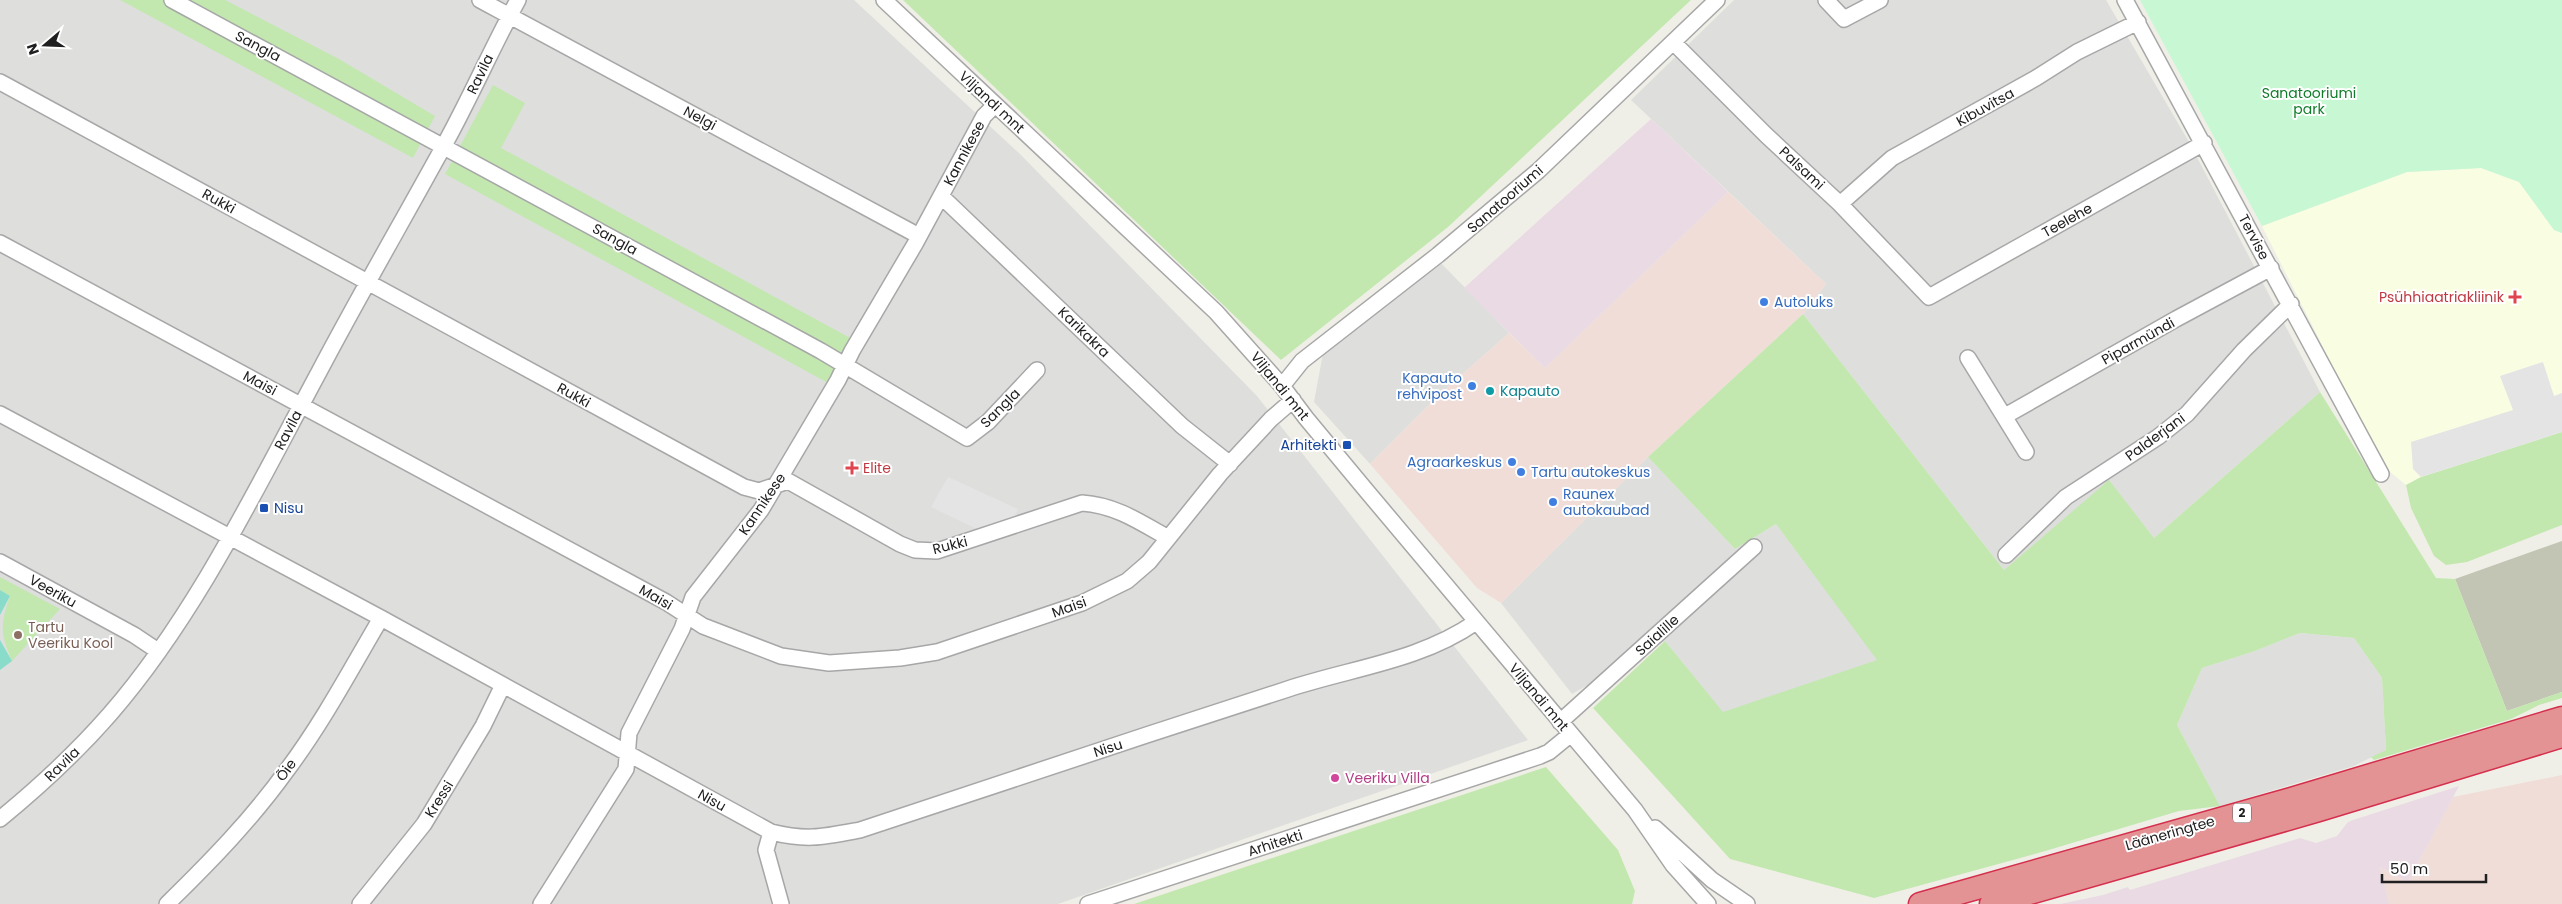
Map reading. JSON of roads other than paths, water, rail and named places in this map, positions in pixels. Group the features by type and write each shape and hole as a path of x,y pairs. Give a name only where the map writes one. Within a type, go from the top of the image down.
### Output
{"highway":[{"name":"Lääneringtee","path":"1920,904 2291,799 2562,718"},
{"name":"Lääneringtee","path":"1991,904 2319,810 2562,736"}],"street":[{"name":"Sangla","path":"172,0 444,146 845,366 967,438 988,422 1037,370"},
{"name":"Nelgi","path":"480,0 919,236"},
{"name":"Ravila","path":"0,819 66,761 111,713 169,636 229,538 367,282 444,146 518,0"},
{"name":"Viljandi mnt","path":"884,0 1216,312 1282,386 1476,622 1635,810 1673,865 1708,904"},
{"name":"Sanatooriumi","path":"1282,386 1302,361 1438,255 1538,171 1717,0"},
{"path":"1826,0 1844,19 1880,0"},
{"name":"Tervise","path":"2125,0 2291,304 2381,474"},
{"name":"Kibuvitsa","path":"1840,204 1892,158 2036,78 2077,52 2138,22"},
{"name":"Palsami","path":"1673,42 1766,135 1840,204 1929,297"},
{"name":"Rukki","path":"0,82 744,487 759,491 788,481 900,544 915,550 937,551 1082,503 1102,504 1130,516 1168,538"},
{"name":"Kannikese","path":"541,904 626,769 629,733 682,629 693,597 761,510 919,236 984,116 995,105"},
{"name":"Teelehe","path":"1929,297 2204,144"},
{"name":"Karikakra","path":"941,196 1182,426 1230,464"},
{"name":"Maisi","path":"0,243 666,602 703,626 782,656 830,663 900,658 937,652 1082,603 1108,592 1127,581 1149,562 1230,464 1271,419 1293,400"},
{"name":"Piparmündi","path":"2005,416 2167,324 2271,268"},
{"name":"Palderjani","path":"2006,556 2066,498 2158,437 2187,414 2244,350 2291,304"},
{"path":"1968,358 2026,452"},
{"name":"Nisu","path":"0,414 381,618 771,832 797,838 822,837 860,830 1291,688 1418,652 1462,632 1476,622"},
{"name":"Saialille","path":"1560,722 1754,547"},
{"name":"Veeriku","path":"0,562 134,635 158,651"},
{"name":"Õie","path":"167,904 247,821 288,770 336,696 381,618"},
{"name":"Kressi","path":"360,904 424,824 483,726 504,685"},
{"name":"Arhitekti","path":"1088,904 1540,756 1549,752 1571,734"},
{"name":"Viljandi mnt","path":"1635,810 1712,880 1747,904"},
{"path":"771,832 766,850 781,904"}],"place":[{"name":"Psühhiaatriakliinik","path":"2515,297"},
{"name":"Autoluks","path":"1764,302"},
{"name":"Kapauto rehvipost","path":"1472,386"},
{"name":"Kapauto","path":"1490,391"},
{"name":"Arhitekti","path":"1347,445"},
{"name":"Agraarkeskus","path":"1512,462"},
{"name":"Elite","path":"852,468"},
{"name":"Tartu autokeskus","path":"1521,472"},
{"name":"Raunex autokaubad","path":"1553,502"},
{"name":"Nisu","path":"264,508"},
{"name":"Tartu Veeriku Kool","path":"18,635"},
{"name":"Veeriku Villa","path":"1335,778"}],"park label":[{"name":"Sanatooriumi park","path":"2309,102"}]}
